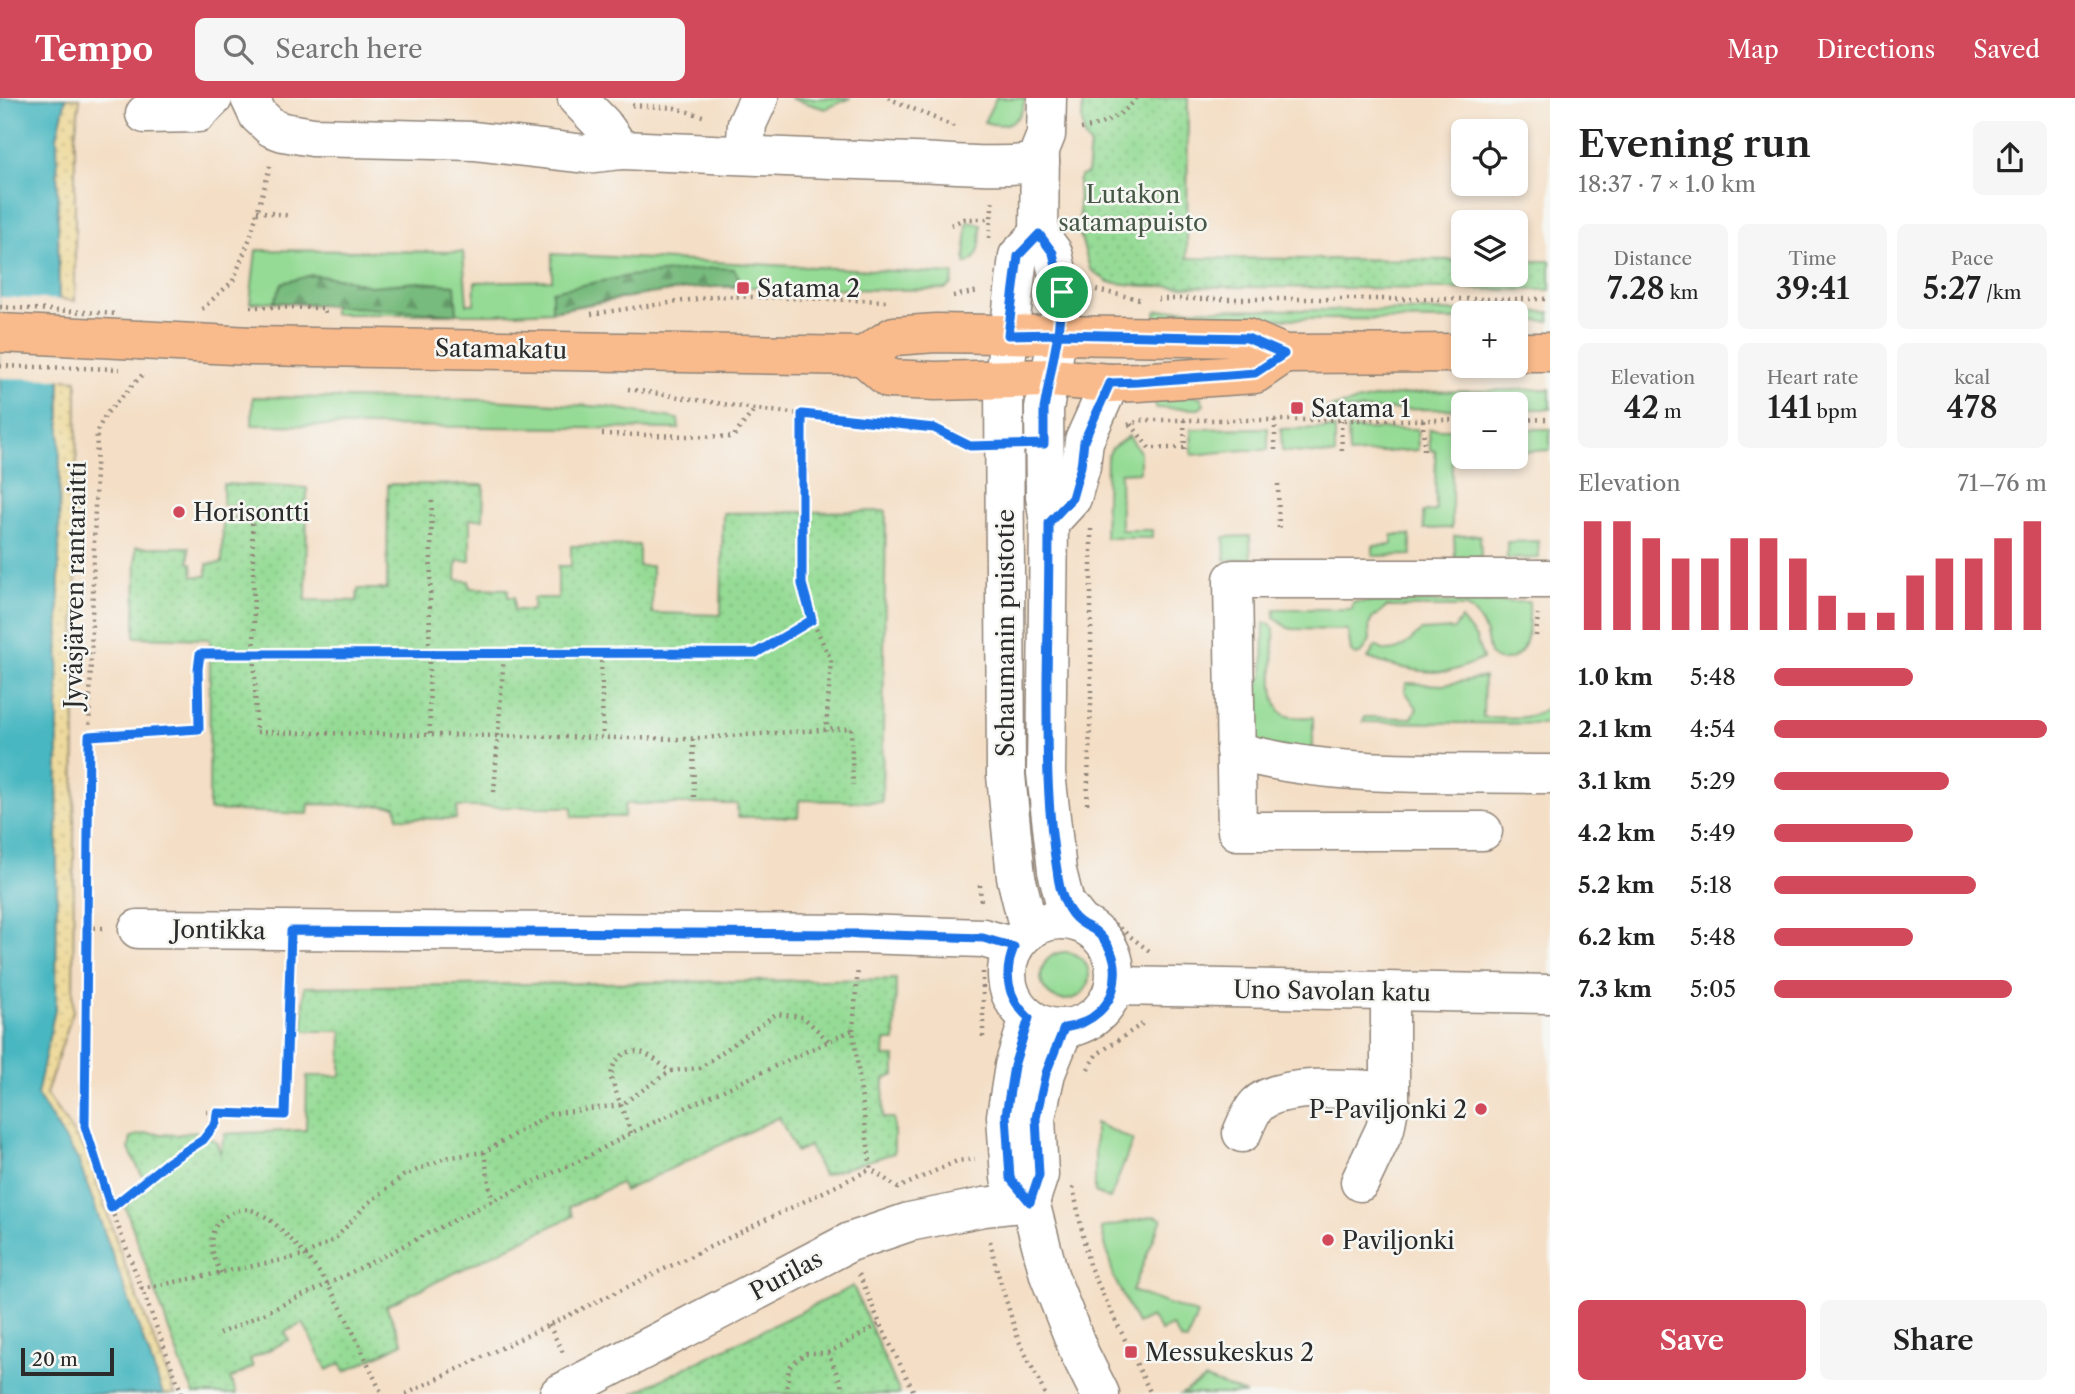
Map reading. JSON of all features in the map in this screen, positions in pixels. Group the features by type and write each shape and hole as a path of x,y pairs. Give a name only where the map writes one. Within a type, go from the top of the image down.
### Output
{"main road":[{"name":"Satamakatu","path":"0,333 251,346 863,356"},
{"path":"1284,354 1255,373 1110,383 1051,378 935,381 889,379 863,356 894,336 936,333 1247,338 1284,354 1451,353"},
{"path":"1528,352 1550,352"}],"street":[{"path":"145,114 198,113 213,98"},
{"path":"250,98 258,115 272,128 313,137 474,141 586,154 621,150 999,166 1040,162"},
{"path":"577,98 603,125 621,150"},
{"path":"745,155 747,124 759,98"},
{"path":"1039,234 1040,150 1046,135 1047,98"},
{"name":"Schaumanin puistotie","path":"1021,938 1006,775 1004,380 1008,335 997,285 1018,256 1039,234 1053,253 1062,292 1058,334 1044,409 1045,496 1049,523 1046,773 1057,871 1065,903 1096,923"},
{"name":"Schaumanin puistotie","path":"1049,523 1072,498 1081,466 1084,441 1110,383"},
{"path":"1483,831 1237,831 1233,579 1545,591"},
{"path":"1235,751 1286,763 1351,770 1550,774"},
{"path":"1055,920 1096,923 1096,932 1110,949 1116,973 1114,986 1105,1006 1093,1018 1083,1024 1047,1023 1013,1000 1007,973 1009,960 1021,938 1041,923 1055,920"},
{"name":"Jontikka","path":"138,929 860,934 1021,938"},
{"name":"Uno Savolan katu","path":"1114,986 1550,994"},
{"path":"1360,1182 1385,1129 1390,1103 1390,992"},
{"path":"1047,1023 1014,1066 1006,1115 1010,1178 1030,1202 1049,1275 1080,1354 1100,1394"},
{"path":"1242,1133 1258,1104 1275,1093 1296,1089 1390,1091"},
{"name":"Purilas","path":"559,1394 849,1242 909,1222 984,1207 1030,1202"}],"path":[{"path":"888,98 953,126"},
{"path":"1070,131 1100,125 1119,115 1137,98"},
{"path":"989,243 999,166"},
{"path":"257,211 291,216"},
{"path":"951,225 964,219 990,219"},
{"path":"950,297 997,285"},
{"path":"975,291 997,285"},
{"path":"1062,292 1093,289 1137,299 1550,299"},
{"path":"585,315 718,296 892,300"},
{"path":"250,307 324,308 326,318"},
{"path":"619,388 755,409 934,428 970,446 1004,446"},
{"path":"602,434 733,437 755,409"},
{"path":"802,414 802,584 812,620 831,660 826,730"},
{"path":"1528,420 1550,419"},
{"path":"1143,420 1451,420"},
{"path":"1184,420 1185,456"},
{"path":"1275,420 1275,450"},
{"path":"1342,420 1342,455"},
{"path":"1423,420 1424,450"},
{"path":"1132,424 1149,448 1185,448"},
{"name":"Jyväsjärven rantaraitti","path":"97,431 89,736 85,1126 111,1208 182,1394"},
{"path":"1278,484 1279,530"},
{"path":"430,734 432,496"},
{"path":"252,509 256,732 693,739 851,728 852,785"},
{"path":"1086,815 1091,703 1091,528"},
{"path":"1536,636 1545,591"},
{"path":"89,736 199,729 200,654 756,653 812,620"},
{"path":"494,792 504,654"},
{"path":"601,654 603,738"},
{"path":"693,739 694,798"},
{"path":"1083,1077 1096,1055 1152,1017 1158,988 1160,959 1096,923"},
{"path":"206,1112 285,1115 291,931"},
{"path":"860,934 853,1030 871,1169 898,1188 957,1161 979,1159"},
{"path":"141,1289 306,1255 335,1238 366,1205 403,1176 446,1158 484,1152 550,1114 621,1105 670,1071 700,1068 776,1014 803,1017 829,1041"},
{"path":"219,1335 583,1159 631,1133 853,1030"},
{"path":"631,1133 611,1079 611,1069 618,1057 628,1052 642,1052 670,1071"},
{"path":"111,1208 168,1162 203,1140 216,1123 217,1113"},
{"path":"484,1152 492,1201"},
{"path":"406,1394 871,1169"},
{"path":"1071,1175 1089,1265 1151,1394"},
{"path":"221,1273 212,1255 212,1233 219,1221 232,1212 249,1209 265,1216 306,1255 328,1284 382,1394"},
{"path":"857,1269 880,1324 915,1394"},
{"path":"786,1394 789,1367 806,1353 828,1353 880,1324"},
{"path":"828,1353 841,1383 842,1394"}],"green space":[{"path":"790,98 851,98 825,109"},
{"path":"996,98 1025,98 1017,118 999,125 984,122"},
{"name":"Lutakon satamapuisto","path":"1083,98 1188,98 1187,258 1451,260 1451,287 1528,287 1528,261 1550,261 1550,290 1143,286 1108,282 1090,269 1080,234 1078,181 1081,176 1087,174 1090,144 1085,139"},
{"path":"967,222 981,224 981,236 978,253 965,264"},
{"path":"256,250 463,252 467,304 474,304 475,282 552,280 552,254 953,274 952,284 945,289 702,287 552,311 495,314 333,314 333,297 250,303"},
{"path":"716,268 734,269 739,277 735,286 620,298 552,311 552,291 628,276"},
{"path":"312,275 345,279 370,286 419,282 455,285 457,314 274,302 282,283"},
{"path":"1156,311 1451,311 1451,320 1155,318"},
{"path":"1528,312 1550,312 1550,321 1528,321"},
{"path":"1550,389 1550,409 1528,409 1528,392 1451,392 1451,409 1320,410 1374,398 1426,392"},
{"path":"253,397 491,400 608,407 678,419 679,429 252,425"},
{"path":"1155,397 1201,397 1204,405 1199,409 1155,408"},
{"path":"1268,428 1268,450 1192,455 1191,429"},
{"path":"1335,428 1335,455 1282,451 1281,429"},
{"path":"1348,429 1417,429 1418,450 1349,454"},
{"path":"1429,429 1451,429 1452,528 1424,529 1423,512 1436,511 1435,451 1430,450"},
{"path":"1528,429 1550,429 1550,450 1528,451"},
{"path":"1129,436 1140,452 1140,472 1120,473 1121,530 1152,530 1152,538 1105,538 1107,458 1112,448"},
{"path":"223,484 307,488 306,600 357,601 358,589 387,589 388,484 484,485 483,519 470,519 470,561 457,561 456,580 469,581 470,588 508,589 508,597 514,597 514,610 533,610 533,598 558,598 558,566 571,566 571,546 639,545 639,566 652,566 652,613 721,615 723,513 886,511 882,802 799,800 798,817 738,817 737,804 625,804 624,817 572,817 572,807 457,807 456,819 398,818 396,806 309,804 308,814 209,810 210,639 135,637 136,547 189,547 189,563 192,563 193,576 207,576 207,564 222,563 223,519 236,519 235,505 223,505"},
{"path":"1392,535 1410,535 1412,555 1373,556 1373,546 1392,545"},
{"path":"1480,535 1481,557 1455,558 1454,536"},
{"path":"1250,536 1251,559 1225,560 1224,537"},
{"path":"1538,541 1539,558 1507,559 1507,542"},
{"path":"1353,602 1529,602 1527,637 1521,652 1514,657 1500,660 1491,655 1482,625 1466,607 1387,607 1372,619 1369,625 1370,640 1362,653 1356,655 1351,652 1348,630 1293,629 1274,617 1275,609 1352,609"},
{"path":"1461,619 1476,638 1483,659 1451,671 1431,672 1368,658 1376,646 1383,650 1395,650 1421,631 1454,629"},
{"path":"1264,623 1270,624 1274,629 1275,700 1285,715 1313,717 1313,751 1254,744 1252,678 1263,678"},
{"path":"1484,677 1483,717 1528,716 1550,705 1550,724 1363,722 1364,717 1412,718 1417,708 1405,691 1406,683 1443,685"},
{"path":"1065,952 1082,959 1089,976 1082,993 1065,1000 1048,993 1041,976 1048,959"},
{"path":"896,979 895,1041 885,1041 884,1057 895,1057 895,1075 884,1079 883,1118 894,1118 894,1153 823,1175 809,1146 796,1152 779,1117 624,1191 620,1183 569,1207 573,1216 386,1306 403,1343 345,1372 341,1363 327,1370 303,1323 285,1332 289,1340 250,1359 253,1367 230,1379 237,1394 194,1394 125,1206 147,1186 129,1149 131,1137 146,1133 177,1135 195,1131 216,1141 220,1153 225,1134 306,1130 307,1076 341,1076 342,1031 304,1031 304,987"},
{"path":"1095,1123 1133,1140 1110,1199 1095,1192"},
{"path":"1154,1216 1162,1219 1132,1291 1197,1314 1187,1341 1181,1340 1172,1326 1161,1331 1151,1317 1137,1324 1114,1278 1101,1228"},
{"path":"853,1286 900,1394 632,1394"},
{"path":"1205,1379 1246,1394 1181,1394"}],"sand":[{"path":"66,98 80,98 75,137 75,301 59,299 57,137"},
{"path":"60,379 77,380 73,1011 46,1094 87,1153 124,1263 175,1394 163,1394 36,1095 56,1004"}],"water":[{"path":"0,98 66,98 57,137 60,420 56,1004 37,1095 78,1160 163,1394 0,1394"}],"pier":[{"path":"0,297 62,300 63,379 0,378"}],"place":[{"name":"Satama 2","path":"743,288"},
{"name":"Satama 1","path":"1297,408"},
{"name":"Horisontti","path":"179,512"},
{"name":"P-Paviljonki 2","path":"1481,1109"},
{"name":"Paviljonki","path":"1328,1240"},
{"name":"Messukeskus 2","path":"1131,1352"}],"route":[{"path":"1062,292 1053,253 1039,234 1018,256 1008,335 1058,334 1247,338 1284,354 1255,373 1110,383 1084,441 1081,466 1072,498 1049,523 1046,773 1057,871 1065,903 1080,922 1104,940 1114,960 1116,973 1111,996 1105,1006 1083,1024 1064,1028 1046,1073 1036,1118 1039,1175 1030,1202 1010,1178 1006,1115 1014,1066 1029,1018 1013,1000 1008,986 1009,960 1014,947 983,938 860,934 291,931 285,1115 217,1113 216,1123 203,1140 168,1162 111,1208 85,1126 89,736 199,729 200,654 756,653 812,620 802,584 802,414 934,428 970,446 1044,444 1044,409 1058,334 1062,292"}]}
